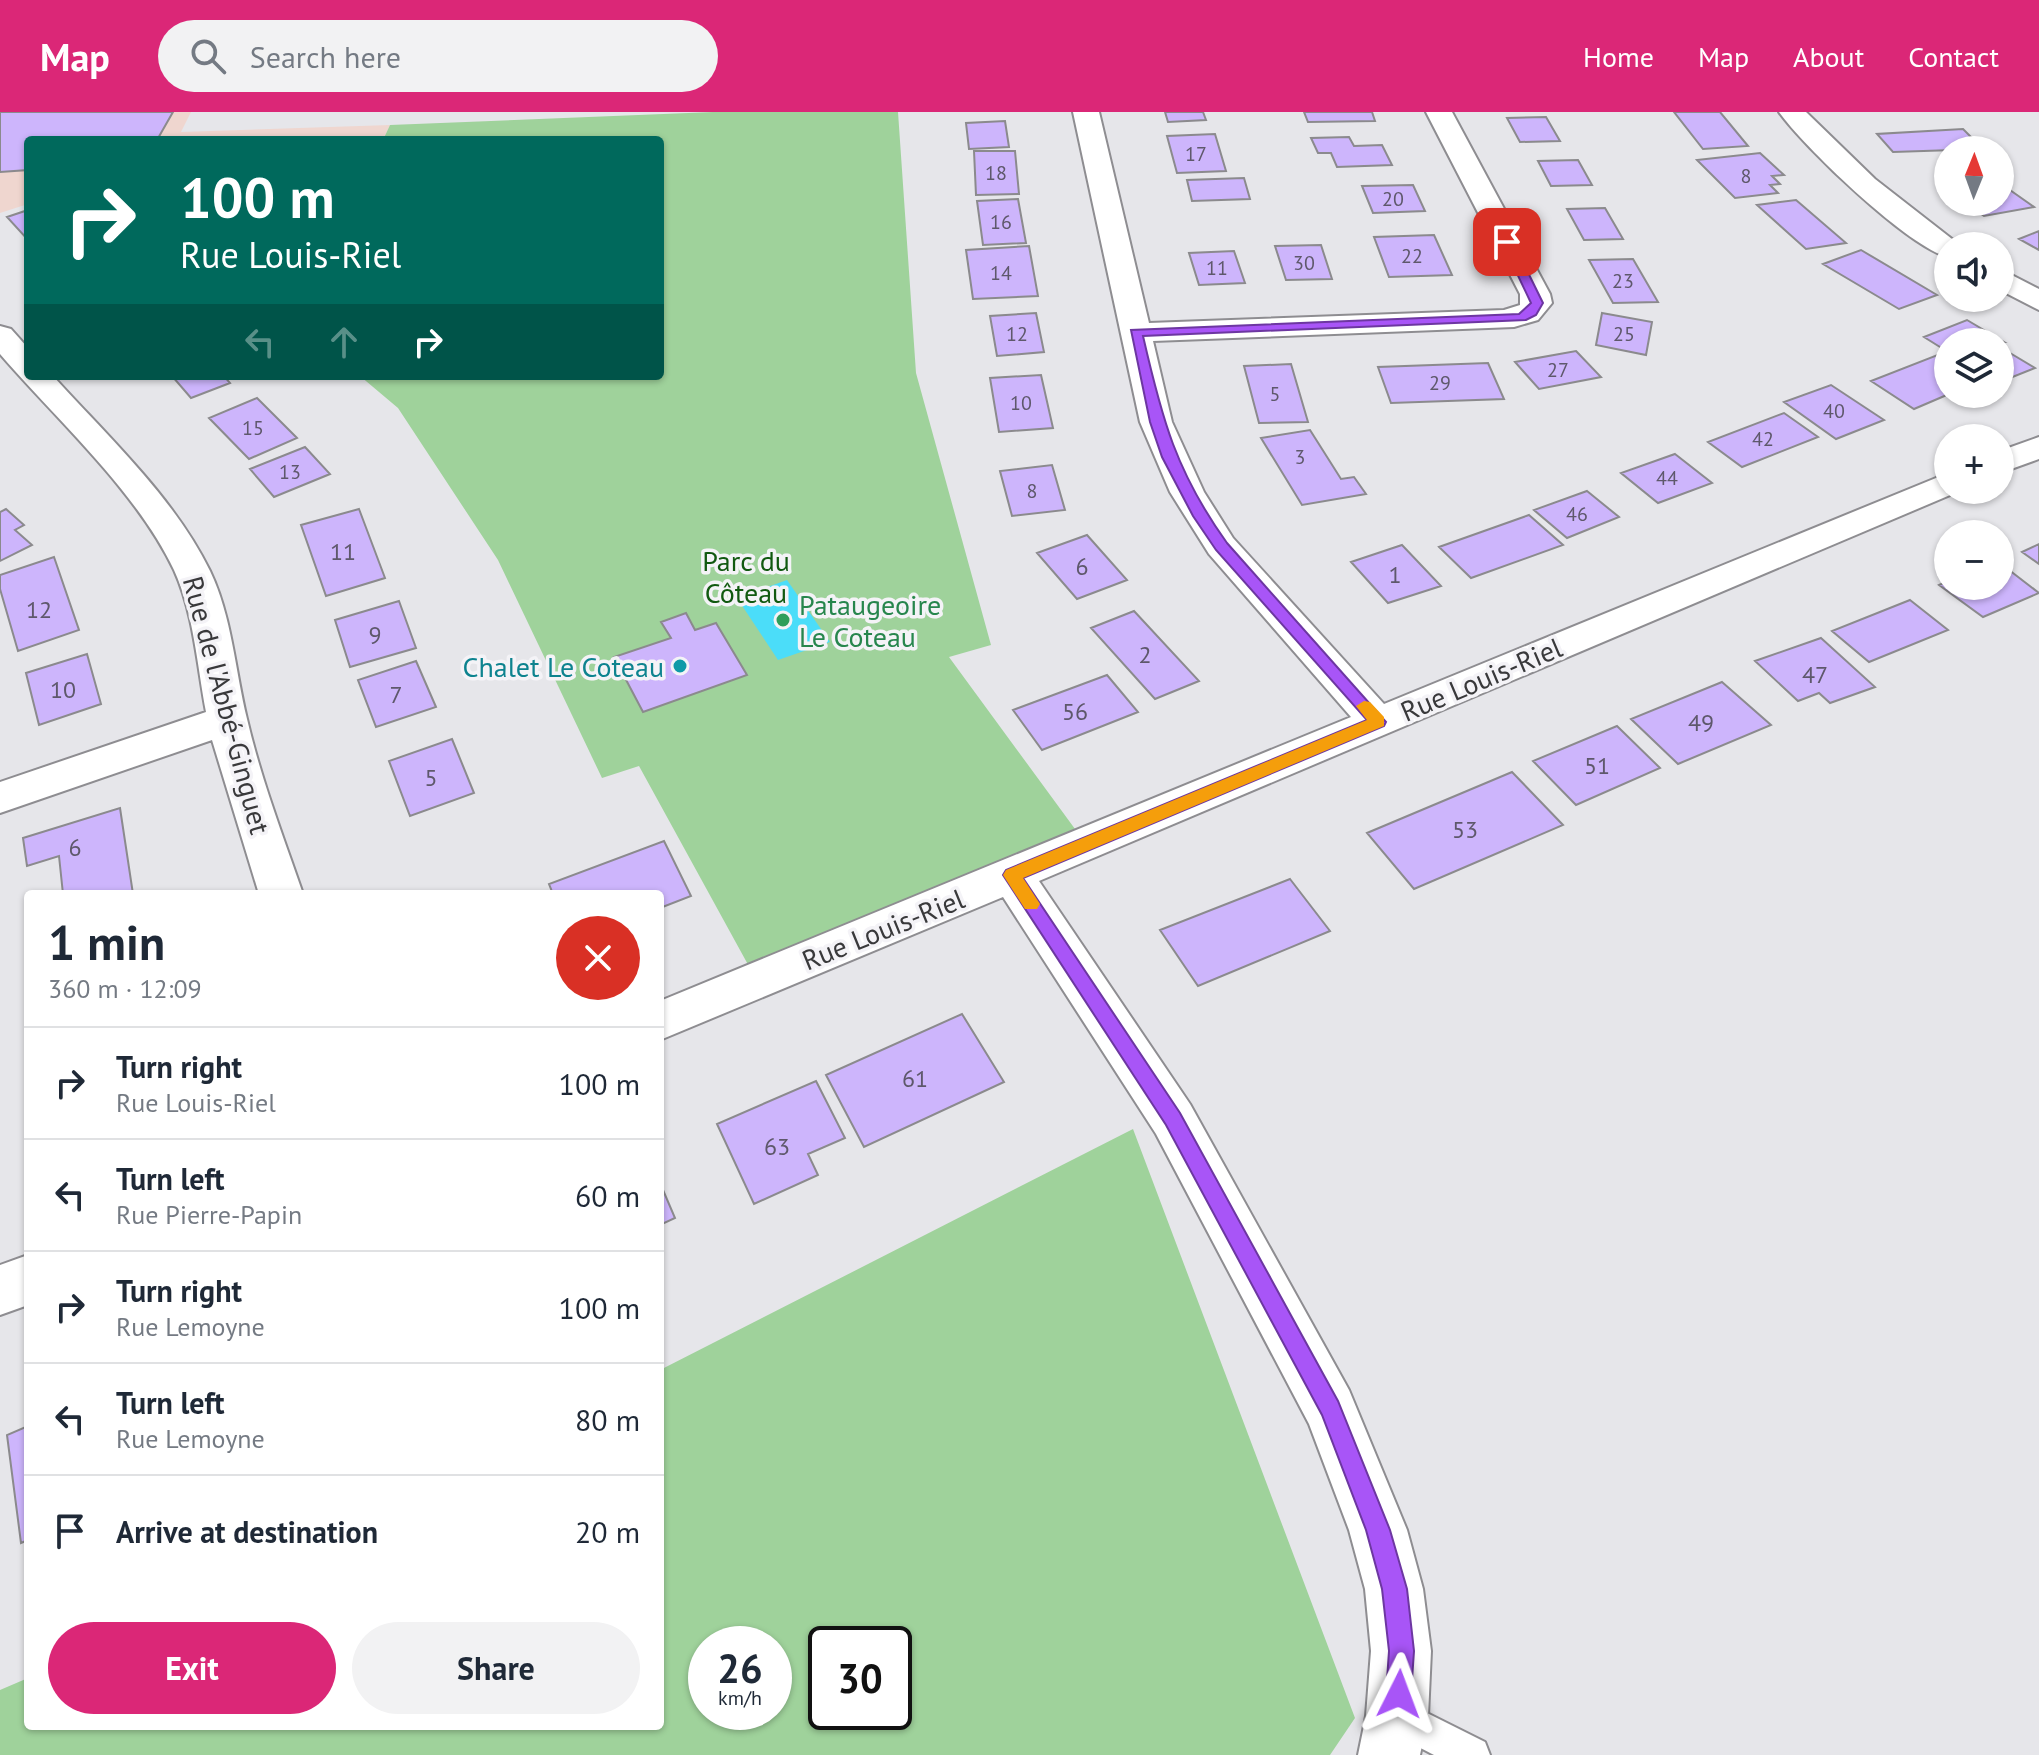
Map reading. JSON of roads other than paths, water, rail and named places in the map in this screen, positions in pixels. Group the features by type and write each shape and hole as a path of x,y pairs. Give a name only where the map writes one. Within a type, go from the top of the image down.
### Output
{"street":[{"path":"1086,112 1156,422 1169,457 1200,516 1221,546 1378,722"},
{"path":"1136,333 1504,319 1532,312 1537,303 1535,294 1439,112"},
{"path":"1792,112 1821,145 1878,199 1934,238"},
{"path":"2014,286 2039,301"},
{"path":"0,335 24,362"},
{"name":"Rue de l'Abbé-Ginguet","path":"39,380 149,506 175,541 192,572 207,614 227,720 280,890"},
{"path":"2014,457 2039,447"},
{"name":"Rue Louis-Riel","path":"664,1019 1934,491"},
{"path":"0,798 227,720"},
{"path":"1012,875 1173,1119 1330,1409 1378,1530 1394,1589 1401,1651 1393,1736"},
{"path":"0,1290 24,1281"}],"lane":[{"path":"1393,1736 1472,1755"}],"water":[{"name":"Pataugeoire Le Coteau","path":"787,580 830,642 778,660 737,598"}],"place":[{"name":"Pataugeoire Le Coteau","path":"783,620"},
{"name":"Chalet Le Coteau","path":"680,666"}],"park label":[{"name":"Parc du Côteau","path":"746,576"}]}
